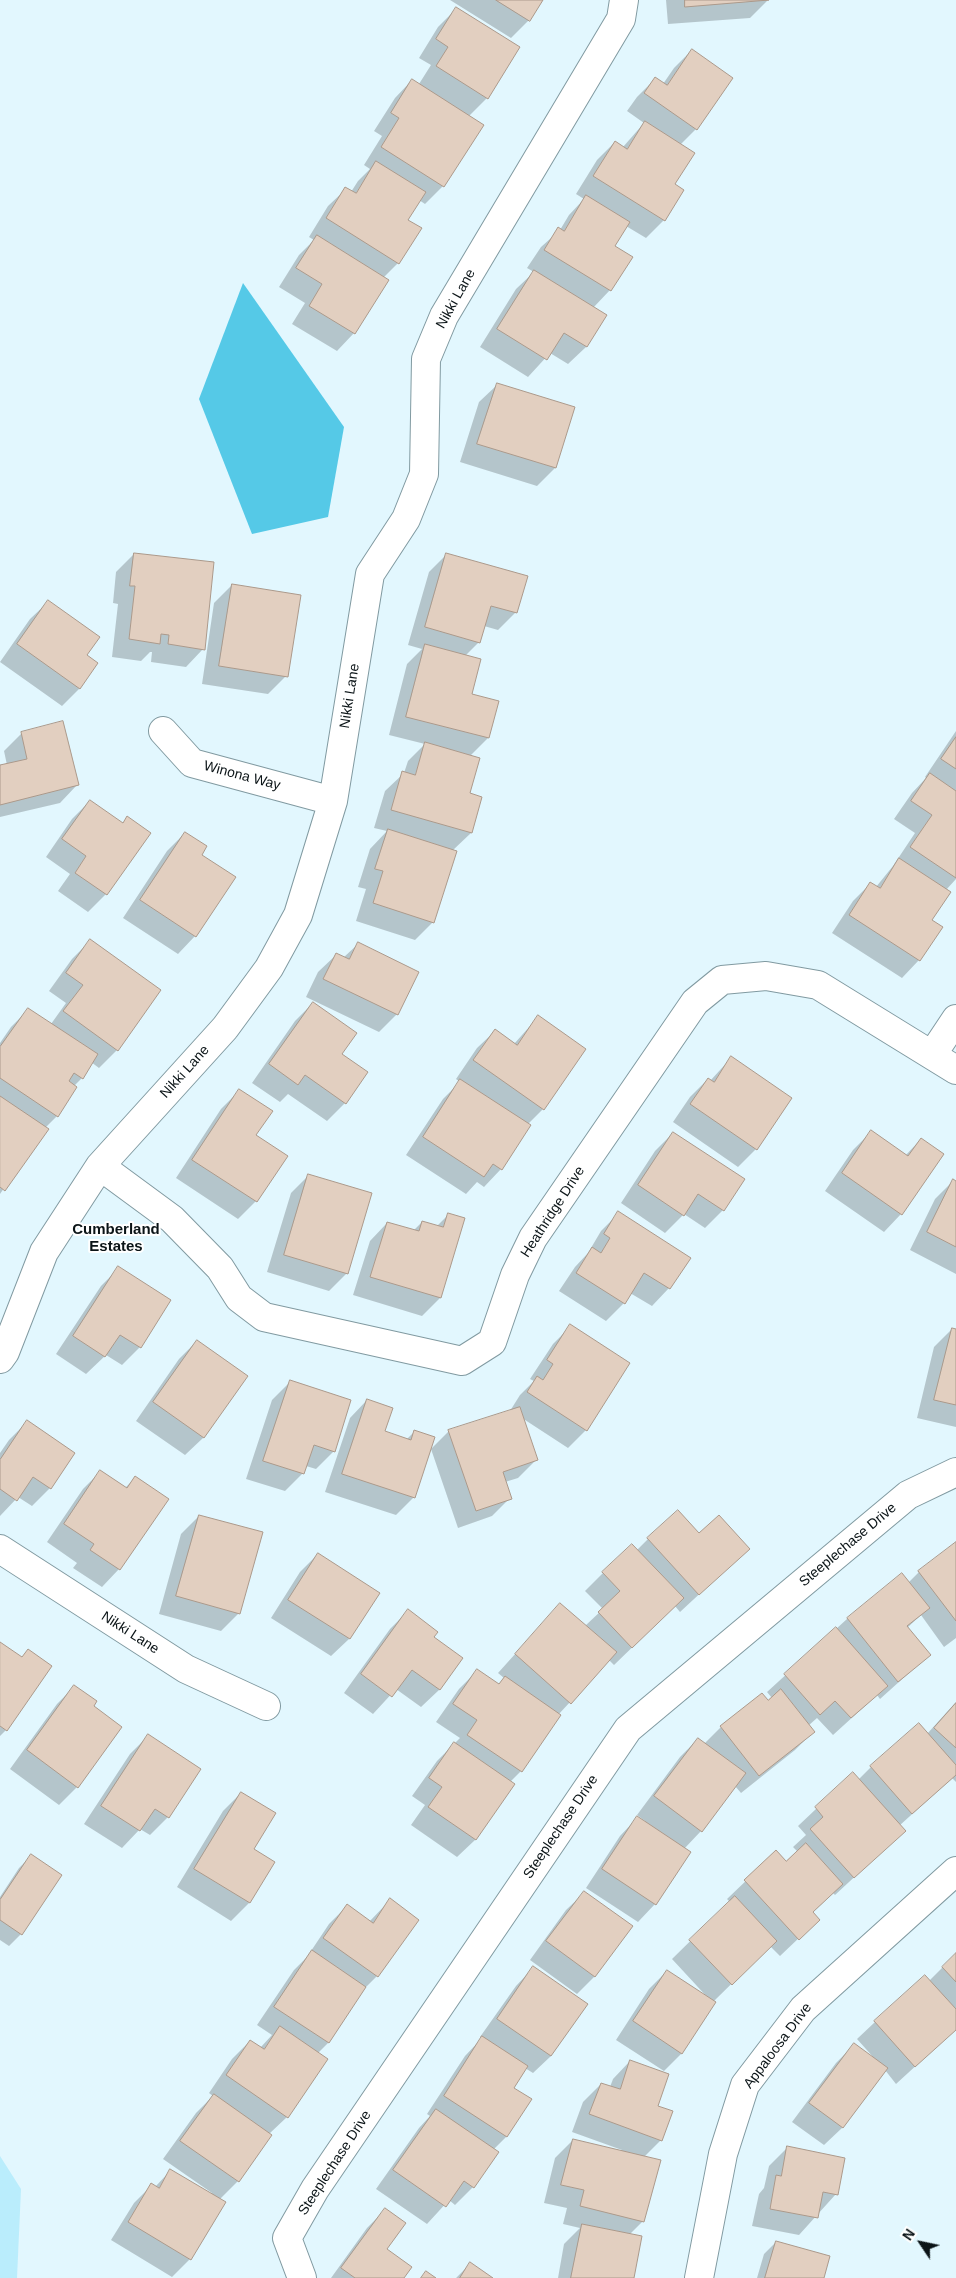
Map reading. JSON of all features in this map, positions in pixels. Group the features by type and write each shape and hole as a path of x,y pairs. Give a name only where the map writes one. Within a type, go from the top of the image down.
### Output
{"street":[{"name":"Nikki Lane","path":"0,1359 5,1352 44,1252 100,1166 225,1028 269,968 298,915 333,801 370,574 406,519 424,474 426,359 444,316 621,19 624,0"},
{"name":"Winona Way","path":"163,731 192,762 333,801"},
{"name":"Heathridge Drive","path":"100,1166 172,1219 220,1268 239,1298 264,1318 462,1361 492,1342 515,1275 533,1238 695,1002 722,980 766,976 818,986 956,1070"},
{"path":"932,1054 956,1019"},
{"name":"Steeplechase Drive","path":"302,2278 287,2238 316,2189 628,1729 908,1495 956,1472"},
{"name":"Nikki Lane","path":"0,1549 186,1669 266,1706"},
{"name":"Appaloosa Drive","path":"699,2278 722,2154 746,2085 803,2009 956,1871"}],"shaded area":[{"path":"0,2156 21,2189 17,2278 0,2278"}],"water":[{"path":"243,283 344,427 328,517 252,534 199,399"}],"building":[{"path":"496,0 543,0 530,21"},
{"path":"685,0 769,0 685,7"},
{"path":"456,7 520,47 488,99 436,66 448,47 436,39"},
{"path":"692,49 733,78 697,130 644,93 655,77 667,85"},
{"path":"412,79 484,125 444,187 381,147 399,118 391,113"},
{"path":"645,121 695,153 675,184 684,190 665,221 593,176 615,141 627,149"},
{"path":"376,161 426,192 408,220 422,228 399,264 326,218 345,187 356,193"},
{"path":"586,195 630,222 615,246 633,257 611,291 544,250 558,227 564,231"},
{"path":"317,235 389,280 355,334 309,306 322,284 296,268"},
{"path":"534,270 607,315 587,347 564,333 547,360 497,329"},
{"path":"497,383 575,407 556,468 477,444"},
{"path":"134,553 214,562 205,650 168,644 169,635 161,634 160,644 129,639 135,586 130,586"},
{"path":"446,553 528,576 517,613 491,606 480,643 425,627"},
{"path":"232,584 301,595 288,677 219,666"},
{"path":"48,600 100,637 87,655 98,663 80,689 17,644"},
{"path":"425,644 481,659 472,694 499,701 489,738 406,717"},
{"path":"63,721 79,785 0,805 0,765 27,759 21,732"},
{"path":"956,737 956,769 941,759"},
{"path":"425,742 480,758 470,793 482,797 472,833 391,810 402,771 415,775"},
{"path":"930,773 956,791 956,878 910,847 932,815 911,801"},
{"path":"90,800 123,823 127,816 151,833 107,895 75,873 86,856 62,839"},
{"path":"388,829 457,851 434,923 373,903 383,871 375,869"},
{"path":"185,832 207,846 202,855 236,877 196,937 140,900"},
{"path":"899,858 951,892 932,920 943,927 920,961 849,915 870,882 880,888"},
{"path":"90,939 161,990 118,1051 63,1011 83,985 66,973"},
{"path":"358,942 419,972 398,1015 323,979 336,953 349,959"},
{"path":"313,1002 357,1033 342,1054 368,1072 346,1104 305,1075 298,1085 269,1064"},
{"path":"28,1008 98,1054 83,1079 74,1073 69,1081 77,1087 58,1117 0,1078 0,1047"},
{"path":"538,1015 586,1049 544,1110 473,1060 495,1029 517,1045"},
{"path":"731,1056 792,1098 757,1150 690,1104 708,1078 714,1082"},
{"path":"460,1079 531,1125 502,1170 493,1164 484,1177 423,1137"},
{"path":"239,1089 273,1111 256,1135 288,1156 257,1202 192,1160"},
{"path":"0,1096 49,1129 5,1191 0,1187"},
{"path":"871,1130 908,1156 921,1138 944,1154 902,1215 842,1173"},
{"path":"673,1132 745,1179 724,1211 698,1194 684,1216 638,1185"},
{"path":"308,1174 372,1193 348,1274 284,1255"},
{"path":"953,1179 956,1181 956,1247 927,1232"},
{"path":"618,1211 691,1258 670,1289 644,1273 625,1304 576,1273 592,1247 601,1253 610,1238 604,1234"},
{"path":"448,1213 465,1218 441,1298 370,1277 387,1222 419,1231 422,1221 443,1227"},
{"path":"118,1266 171,1300 141,1348 120,1335 105,1357 73,1336"},
{"path":"570,1324 630,1363 587,1431 527,1392 537,1376 543,1380 553,1364 547,1360"},
{"path":"952,1328 956,1329 956,1405 934,1400"},
{"path":"197,1340 248,1376 204,1438 153,1402"},
{"path":"290,1380 351,1400 335,1452 314,1445 304,1474 263,1461"},
{"path":"367,1399 393,1408 385,1431 411,1440 414,1430 435,1437 415,1498 342,1474"},
{"path":"520,1407 538,1460 503,1472 512,1499 476,1511 448,1430"},
{"path":"27,1420 75,1453 51,1489 33,1477 17,1501 0,1489 0,1460"},
{"path":"100,1470 127,1488 135,1476 169,1499 120,1570 90,1550 94,1544 64,1524"},
{"path":"678,1510 699,1533 719,1515 750,1549 699,1595 647,1538"},
{"path":"199,1515 263,1532 240,1614 176,1596"},
{"path":"956,1542 956,1621 918,1571"},
{"path":"632,1544 684,1598 632,1648 598,1612 620,1591 602,1572"},
{"path":"318,1553 380,1593 350,1639 288,1600"},
{"path":"902,1573 930,1608 907,1626 931,1655 898,1682 847,1618"},
{"path":"560,1603 617,1652 571,1704 515,1654"},
{"path":"408,1609 438,1632 434,1637 463,1658 440,1690 412,1670 392,1697 361,1674"},
{"path":"836,1627 888,1686 851,1718 835,1701 820,1715 784,1674"},
{"path":"0,1642 22,1657 28,1649 52,1666 7,1731 0,1726"},
{"path":"477,1669 499,1684 505,1676 561,1715 522,1772 467,1735 477,1720 453,1704"},
{"path":"74,1685 97,1701 94,1706 122,1727 78,1788 27,1750"},
{"path":"781,1689 815,1732 759,1776 720,1726 762,1693 768,1700"},
{"path":"956,1703 956,1748 934,1728"},
{"path":"919,1723 956,1765 956,1775 912,1814 870,1766"},
{"path":"148,1734 201,1769 169,1818 155,1809 140,1831 101,1806"},
{"path":"698,1738 746,1773 702,1832 654,1796"},
{"path":"454,1742 515,1784 476,1840 428,1807 442,1787 429,1778"},
{"path":"853,1772 906,1831 854,1878 810,1829 823,1817 815,1807"},
{"path":"241,1792 276,1813 254,1849 275,1862 250,1903 194,1869"},
{"path":"637,1816 691,1852 656,1905 602,1869"},
{"path":"806,1843 843,1884 813,1912 820,1920 799,1940 744,1880 776,1850 786,1861"},
{"path":"31,1854 62,1875 22,1935 0,1920 0,1900"},
{"path":"584,1891 633,1926 595,1977 546,1941"},
{"path":"735,1896 777,1941 732,1985 689,1940"},
{"path":"390,1898 419,1920 378,1977 323,1938 347,1904 373,1923"},
{"path":"312,1950 366,1987 329,2043 274,2007"},
{"path":"956,1953 956,1982 942,1967"},
{"path":"533,1966 588,2004 551,2056 497,2019"},
{"path":"667,1970 716,2002 682,2054 633,2021"},
{"path":"925,1975 956,2009 956,2030 915,2067 874,2021"},
{"path":"280,2026 328,2059 288,2118 226,2075 250,2040 264,2049"},
{"path":"482,2036 528,2066 514,2088 532,2099 507,2137 444,2096"},
{"path":"854,2043 888,2068 843,2128 809,2103"},
{"path":"630,2060 669,2074 658,2106 673,2111 662,2141 589,2114 601,2083 620,2089"},
{"path":"214,2094 272,2135 239,2182 180,2141"},
{"path":"436,2109 499,2152 474,2188 464,2181 446,2207 393,2170"},
{"path":"573,2139 661,2160 644,2222 580,2206 584,2190 561,2185"},
{"path":"787,2146 845,2158 838,2195 823,2192 818,2218 770,2209 776,2175 781,2176"},
{"path":"170,2169 226,2202 191,2260 128,2222 151,2183 159,2188"},
{"path":"385,2208 406,2223 387,2249 412,2267 404,2278 355,2278 341,2268"},
{"path":"582,2224 642,2236 634,2278 571,2278"},
{"path":"776,2241 830,2256 824,2278 765,2278"},
{"path":"470,2262 493,2278 460,2278"},
{"path":"426,2271 436,2278 421,2278"}],"district":[{"name":"Cumberland Estates","path":"116,1238"}]}
